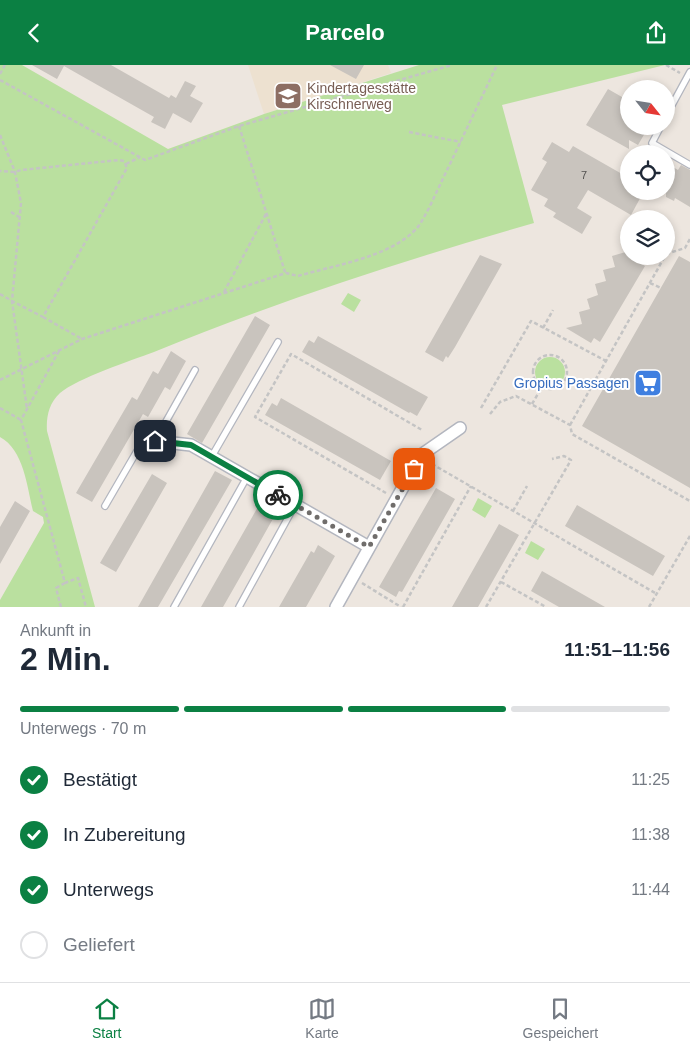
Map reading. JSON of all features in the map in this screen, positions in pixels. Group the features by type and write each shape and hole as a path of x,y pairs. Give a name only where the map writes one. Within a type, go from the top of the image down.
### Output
{"street":[{"path":"336,607 421,455 460,428"},
{"path":"155,441 191,445 369,547"}],"lane":[{"path":"675,100 689,74"},
{"path":"656,135 652,143 690,165"},
{"path":"212,457 278,342"},
{"path":"105,506 137,451 155,441 195,370"},
{"path":"174,607 247,477"},
{"path":"239,607 296,505"}],"path":[{"path":"0,74 5,65"},
{"path":"0,80 145,160 239,126 452,65"},
{"path":"0,380 82,339 286,273 298,276 386,249 403,240 418,227 430,208 497,65"},
{"path":"666,65 689,74"},
{"path":"239,126 286,273"},
{"path":"408,133 461,142"},
{"path":"0,135 15,172 21,203 12,301 27,409"},
{"path":"126,164 140,157"},
{"path":"0,171 15,172 119,160 126,164"},
{"path":"43,317 126,171 126,164"},
{"path":"11,212 21,218"},
{"path":"224,292 267,212"},
{"path":"675,252 685,248 690,239"},
{"path":"660,265 570,425 572,434 690,501"},
{"path":"650,283 661,288"},
{"path":"0,294 82,339"},
{"path":"544,328 553,310"},
{"path":"481,409 532,321 606,361"},
{"path":"21,419 60,350"},
{"path":"386,493 255,417 292,354 422,430"},
{"path":"550,354 561,357 568,373 563,383 553,389 542,387 537,384 532,373 535,362 544,355 550,354"},
{"path":"532,404 542,387"},
{"path":"490,414 500,402 516,395 570,425"},
{"path":"0,407 21,419 65,583"},
{"path":"486,607 571,460 564,456 552,459"},
{"path":"432,464 657,594"},
{"path":"362,583 402,607 470,486"},
{"path":"513,511 527,486"},
{"path":"649,607 690,536"},
{"path":"686,543 690,546"},
{"path":"61,607 56,588 78,578 86,607"},
{"path":"501,581 546,607"}],"shaded area":[{"name":"Kindertagesstätte Kirschnerweg","path":"248,65 388,65 391,73 264,114"}],"green space":[{"path":"0,65 22,65 168,149 264,114 419,65 665,65 502,105 534,223 390,267 295,299 105,370 68,387 60,393 53,401 49,411 47,431 95,607 0,607 0,600 44,523 43,517 33,511 19,460 8,443 0,437"},
{"path":"348,293 361,300 354,312 341,304"},
{"path":"550,357 556,358 564,366 564,378 556,386 550,387 544,386 536,378 535,372 536,366 544,358"},
{"path":"478,498 492,506 485,518 472,510"},
{"path":"531,541 545,549 538,560 525,553"}],"building":[{"path":"32,65 111,65 169,98 171,95 176,98 185,81 196,86 190,96 203,103 191,123 173,113 165,129 151,122 154,117 64,66 57,79"},
{"path":"330,65 364,65 356,79"},
{"path":"608,89 620,96 620,135 644,135 638,145 629,140 629,145 622,145 586,125"},
{"path":"552,142 569,152 573,146 620,173 620,200 639,200 634,210 622,210 588,190 577,208 592,217 582,234 553,217 556,213 544,206 548,199 531,190 547,162 542,159"},
{"path":"681,165 690,170 690,207 675,198 675,168 678,170"},
{"path":"620,254 620,265 645,266 600,342 594,338 591,343 566,328 582,324 579,312 590,309 587,299 598,295 595,284 606,281 603,270 615,267 612,256"},
{"path":"480,255 502,264 455,347 443,362 425,352"},
{"name":"Gropius Passagen","path":"679,256 690,262 690,488 582,426"},
{"path":"255,316 270,325 202,443 187,434"},
{"path":"318,336 428,397 417,416 302,352 309,340 314,343"},
{"path":"171,351 186,361 170,390 165,387 148,417 143,414 92,502 76,493 132,397 137,400 153,371 158,374"},
{"path":"281,398 391,461 380,480 265,415 272,403 277,406"},
{"path":"215,471 232,480 158,607 138,607"},
{"path":"152,474 167,483 116,572 100,563"},
{"path":"436,488 455,499 402,592 399,591 396,597 379,587"},
{"path":"263,498 279,508 243,572 223,607 201,607"},
{"path":"15,501 30,511 0,564 0,527"},
{"path":"577,505 665,556 653,576 565,526"},
{"path":"499,524 519,535 478,607 452,607"},
{"path":"318,545 335,556 306,607 279,607 311,551 314,553"},
{"path":"542,571 605,607 559,607 531,591"}],"way so far":[{"path":"278,495 369,547 414,469"}],"place":[{"name":"Kindertagesstätte Kirschnerweg","path":"288,96"},
{"name":"Gropius Passagen","path":"648,383"}],"route":[{"path":"155,441 191,445 278,495"}]}
